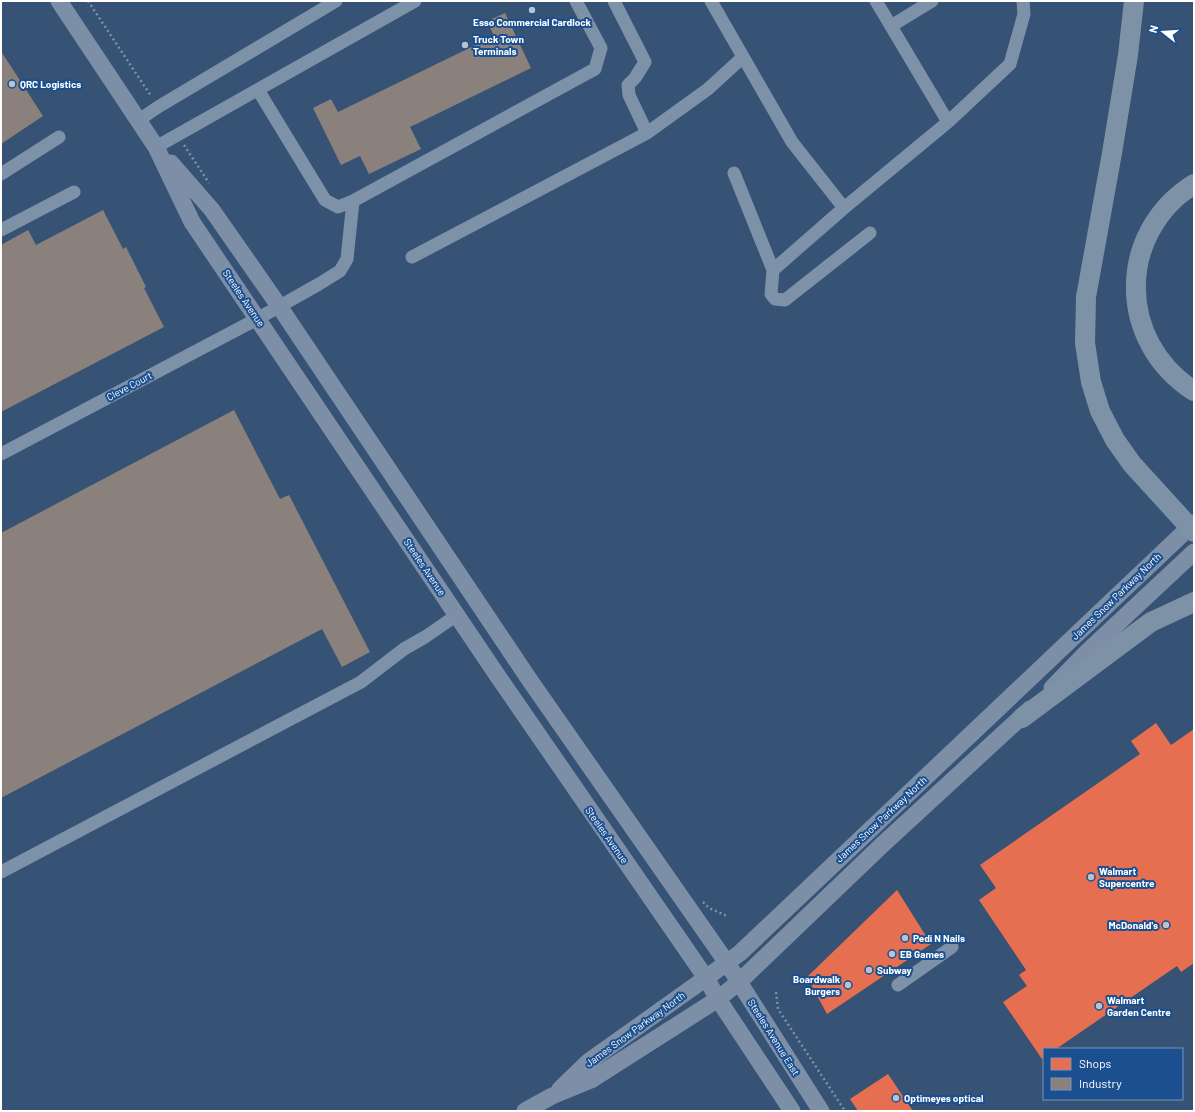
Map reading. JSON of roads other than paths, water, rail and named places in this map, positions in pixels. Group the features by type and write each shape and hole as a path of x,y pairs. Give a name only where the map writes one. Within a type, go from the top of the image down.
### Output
{"highway":[{"path":"1134,1 1127,63 1086,297 1085,342 1090,382 1100,411 1115,440 1132,464 1192,528"},
{"path":"1194,184 1166,207 1151,228 1145,240 1138,265 1136,292 1141,324 1155,354 1172,374 1194,391"},
{"path":"1022,718 1151,622 1194,602"}],"main road":[{"name":"Steeles Avenue","path":"59,1 156,147 212,210 279,306 531,682 727,963"},
{"name":"Steeles Avenue","path":"156,147 192,222 457,615 706,978"},
{"name":"James Snow Parkway North","path":"552,1096 588,1062 740,953 1192,528"},
{"name":"James Snow Parkway North","path":"525,1111 552,1096 591,1080 718,999 739,982 882,845 1022,718 1087,652 1194,552"},
{"name":"Steeles Avenue East","path":"727,963 821,1111"},
{"path":"706,978 718,999 792,1111"}],"street":[{"path":"138,120 336,1"},
{"path":"156,147 416,1"},
{"path":"258,90 324,200 338,207 352,201 595,69 602,48 576,1"},
{"path":"614,1 645,62 636,78 628,85 629,95 647,133"},
{"path":"711,1 792,142 844,208"},
{"path":"876,1 948,122"},
{"path":"891,26 932,1"},
{"path":"773,270 844,208 948,122 1010,64 1024,14 1023,1"},
{"path":"412,257 647,133 708,89 743,57"},
{"path":"1,174 59,137"},
{"path":"734,173 773,270 771,294 775,299 785,300 870,233"},
{"path":"1,230 74,192"},
{"name":"Cleve Court","path":"1,454 257,319 340,271 347,259 352,201"},
{"path":"1,872 361,682 404,649 425,637 457,615"},
{"path":"898,985 952,947"}],"place":[{"name":"Esso Commercial Cardlock","path":"532,10"},
{"name":"Truck Town Terminals","path":"465,45"},
{"name":"QRC Logistics","path":"12,84"},
{"name":"Walmart Supercentre","path":"1091,877"},
{"name":"McDonald's","path":"1166,925"},
{"name":"Pedi N Nails","path":"905,938"},
{"name":"EB Games","path":"892,954"},
{"name":"Subway","path":"869,970"},
{"name":"Boardwalk Burgers","path":"848,985"},
{"name":"Walmart Garden Centre","path":"1099,1006"},
{"name":"Optimeyes optical","path":"896,1098"}]}
